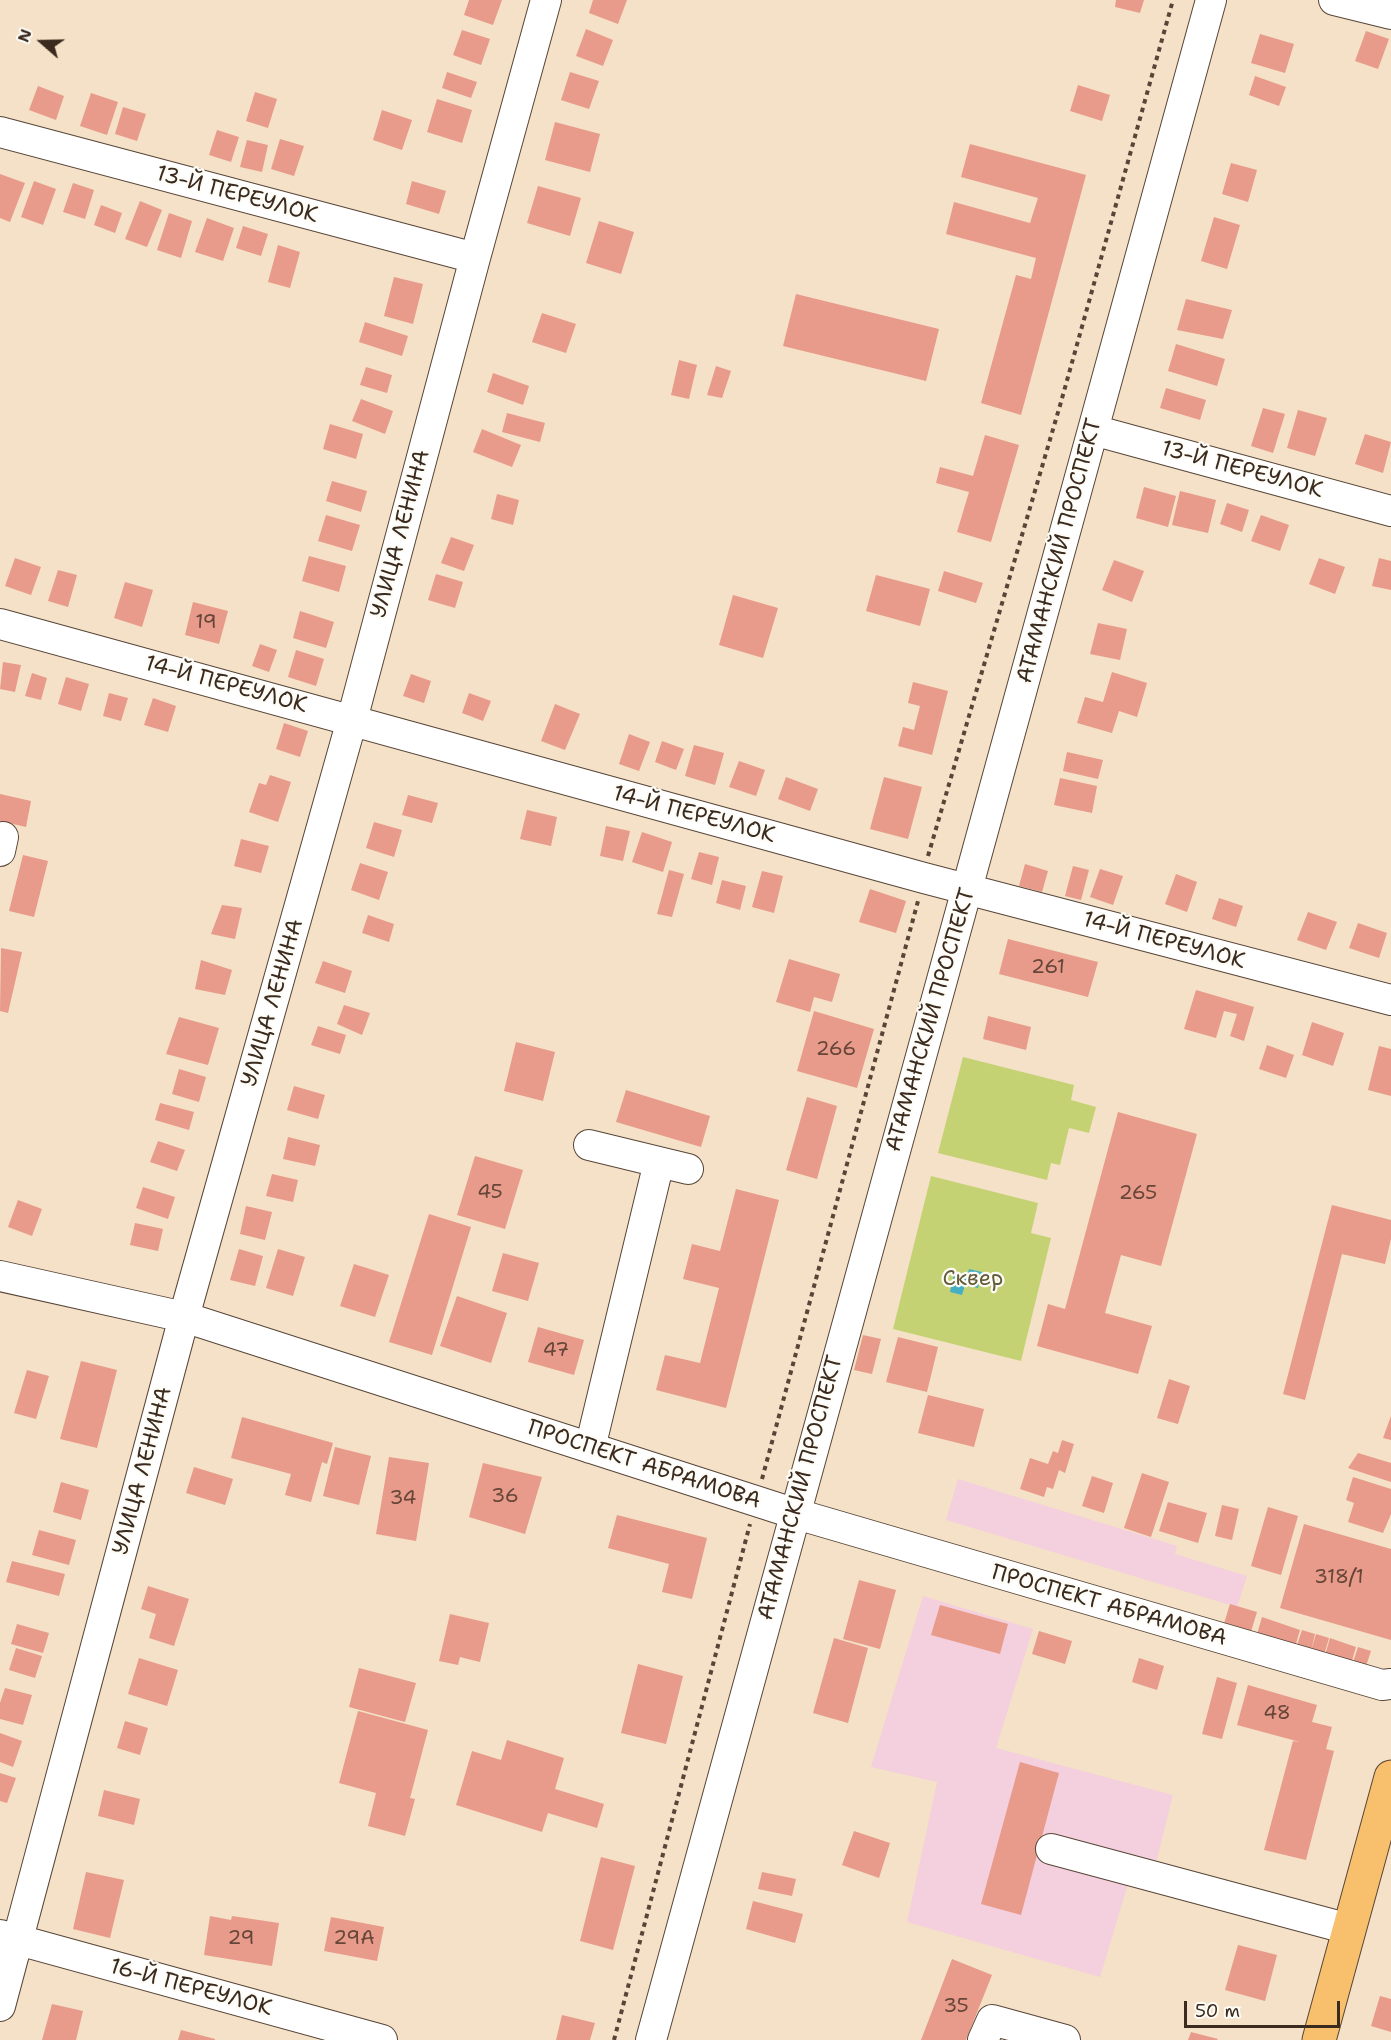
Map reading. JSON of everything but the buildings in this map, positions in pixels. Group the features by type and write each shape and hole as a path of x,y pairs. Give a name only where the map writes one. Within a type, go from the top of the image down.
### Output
{"main road":[{"path":"1319,2040 1391,1777"}],"street":[{"name":"УЛИЦА ЛЕНИНА","path":"0,2006 9,1938 352,720 474,258 546,0"},
{"name":"АТАМАНСКИЙ ПРОСПЕКТ","path":"651,2040 793,1513 968,890 1211,0"},
{"path":"1334,0 1391,14"},
{"name":"13-Й ПЕРЕУЛОК","path":"0,132 474,258"},
{"name":"13-Й ПЕРЕУЛОК","path":"1093,430 1391,511"},
{"name":"14-Й ПЕРЕУЛОК","path":"0,624 968,890 1391,1000"},
{"path":"589,1145 688,1169"},
{"path":"590,1448 659,1162"},
{"name":"ПРОСПЕКТ АБРАМОВА","path":"0,1276 184,1317 793,1513 1382,1685 1391,1684"},
{"path":"1051,1849 1349,1929"},
{"name":"16-Й ПЕРЕУЛОК","path":"9,1938 368,2038"},
{"path":"983,2040 992,2020 1065,2040"}],"path":[{"path":"614,2040 931,846 1061,402 1173,0"}],"shaded area":[{"path":"958,1479 1177,1546 1175,1554 1247,1576 1237,1607 946,1520"},
{"path":"923,1596 1033,1629 996,1748 1173,1795 1149,1891 1128,1884 1100,1977 907,1922 937,1782 871,1767"}],"green space":[{"path":"963,1057 1074,1085 1071,1100 1096,1107 1089,1133 1069,1128 1060,1165 1051,1163 1047,1180 938,1153"},
{"name":"Сквер","path":"931,1176 1038,1203 1031,1233 1051,1238 1021,1361 893,1329"}],"water":[{"path":"969,1269 982,1272 978,1288 965,1285 962,1295 950,1292 954,1274 967,1277"}]}
